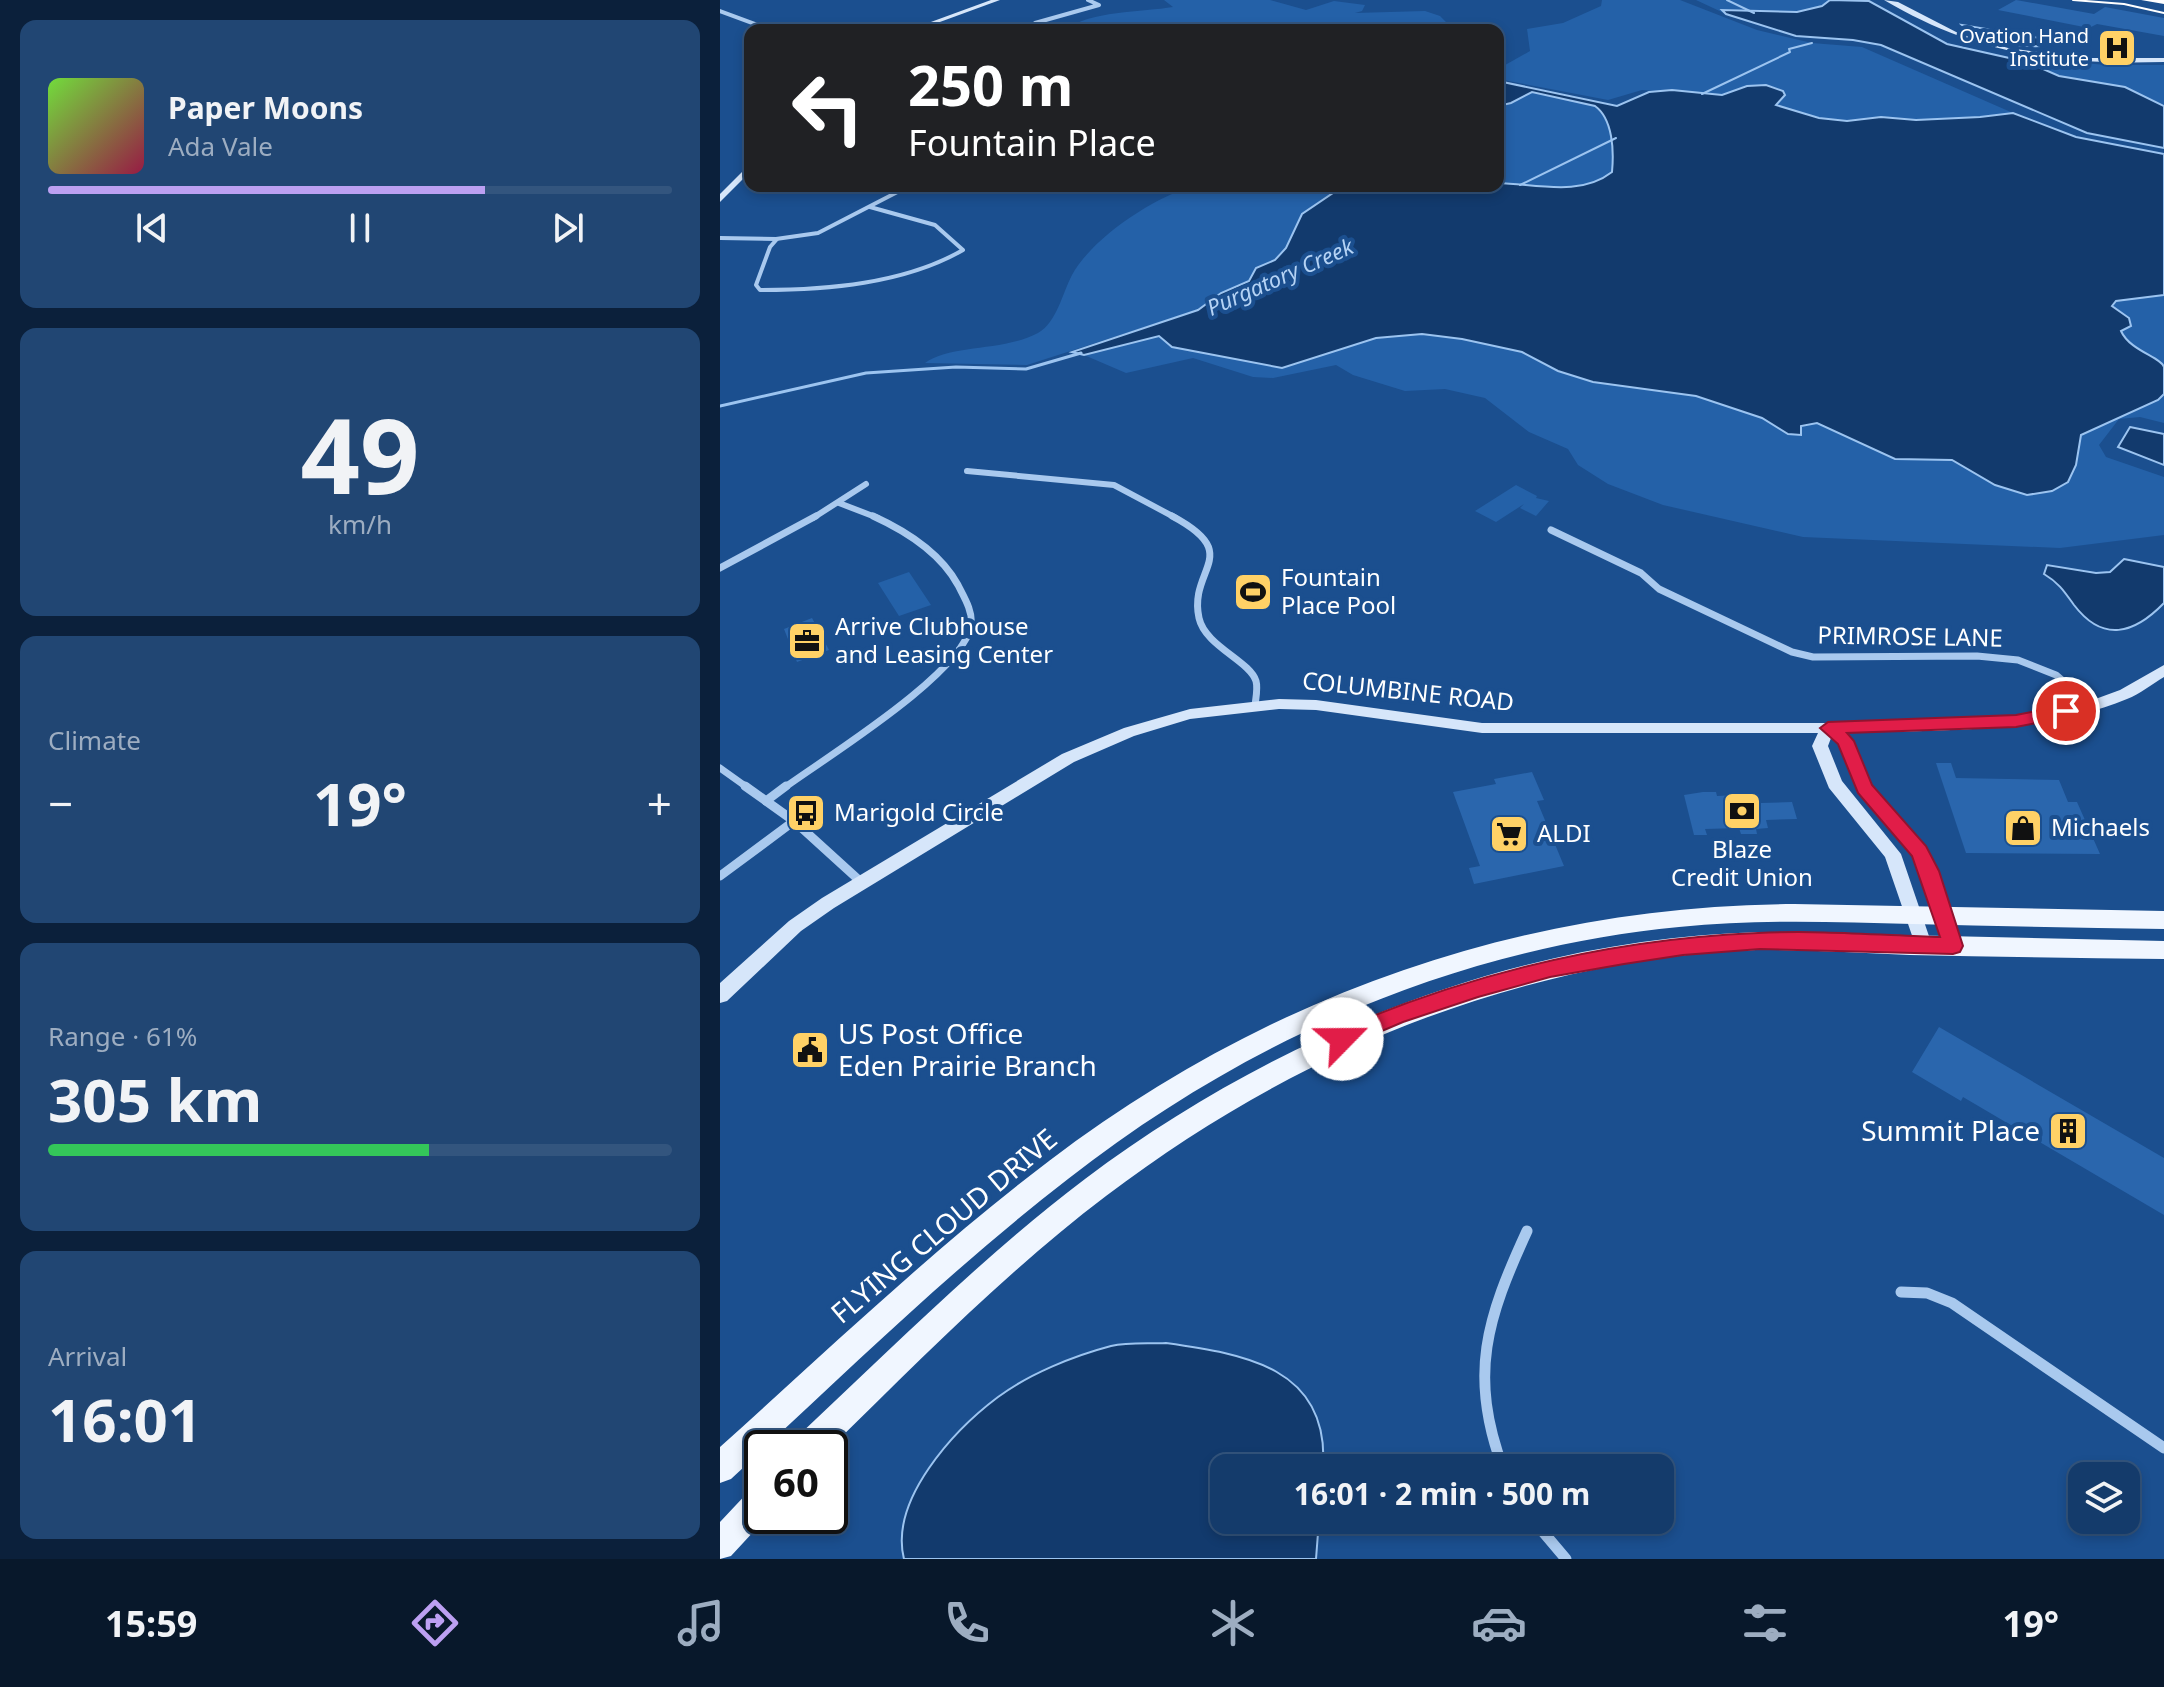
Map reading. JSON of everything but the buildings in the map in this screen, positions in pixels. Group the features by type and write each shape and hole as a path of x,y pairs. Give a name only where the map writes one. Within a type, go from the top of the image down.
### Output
{"highway":[{"path":"2146,0 2164,1"}],"main road":[{"name":"FLYING CLOUD DRIVE","path":"720,1468 1010,1208 1092,1145 1177,1089 1262,1041 1363,994 1462,959 1596,929 1745,914 2164,920"},
{"path":"828,1430 964,1300 1099,1186 1183,1126 1285,1067 1397,1015 1478,988 1550,969 1683,947 1760,941 2164,950"},
{"path":"720,1454 801,1394"},
{"path":"720,1532 744,1509"},
{"path":"720,1545 744,1519"}],"street":[{"path":"929,24 997,0"},
{"path":"1035,23 1099,5 1088,0"},
{"path":"1887,0 1948,31 2005,49 2087,61 2164,60"},
{"path":"720,12 754,24"},
{"path":"720,199 744,173"},
{"path":"720,238 777,239 830,229 898,192"},
{"path":"777,239 770,247 756,285 760,290 857,282 914,269 963,250 935,225 870,207"},
{"path":"967,471 1114,485 1198,530 1211,553 1210,567 1198,593 1199,620 1216,644 1253,675 1257,683 1255,705"},
{"path":"720,568 839,503 866,484"},
{"path":"766,801 934,679 952,662 970,628 971,613 958,583 942,563 902,530 839,503"},
{"name":"PRIMROSE LANE","path":"1551,530 1641,573 1659,589 1792,652 1813,657 2001,656 2047,669 2065,679 2092,706"},
{"name":"COLUMBINE ROAD","path":"720,995 795,926 860,881 1037,774 1099,743 1190,714 1255,705 1316,705 1482,728 1828,728 2016,721 2092,706 2125,694 2164,670"},
{"path":"1923,945 1893,854 1835,784 1820,746 1828,728 1845,741 1864,789 1919,851 1953,946"},
{"path":"720,768 794,821 860,881"},
{"path":"720,876 794,821"},
{"path":"1499,1454 1485,1407 1483,1363 1489,1322 1501,1284 1527,1231"},
{"path":"1901,1292 1917,1290 1935,1294 1952,1303 2164,1448"},
{"path":"1545,1534 1566,1559"}],"shaded area":[{"path":"1164,0 1270,0 1306,10 1334,1 1365,5 1362,11 1355,13 1425,11 1440,16 1448,24 1075,24 1116,13 1173,7"},
{"path":"1602,0 1680,0 1757,30 1812,43 1862,47 2013,113 1980,117 1916,120 1881,117 1847,121 1819,118 1776,105 1747,86 1722,95 1642,90 1608,100 1504,80 1504,66 1530,51 1527,29 1563,23 1601,6"},
{"path":"1696,0 1830,0 1792,13 1722,10 1726,14"},
{"path":"2029,58 2106,65 2164,65 2164,105 2125,87 2060,76 2029,61"},
{"path":"1532,92 1595,106 1609,127 1612,172 1599,180 1572,187 1504,184 1504,105"},
{"path":"1177,192 1338,192 1302,214 1286,248 1275,260 1256,268 1249,281 1221,293 1198,310 1027,365 925,363 949,353 1009,343 1038,333 1050,322 1081,261 1109,233"},
{"path":"2164,295 2164,367 2160,361 2126,341 2112,306 2116,301"},
{"path":"1422,334 1522,352 1558,371 1593,382 1696,396 1762,418 1788,434 1801,434 1800,426 1817,423 1895,459 1952,460 1995,485 2078,449 2081,435 2158,400 2164,394 2164,423 2140,417 2119,419 2099,445 2106,457 2164,477 2164,535 2060,548 1803,537 1663,505 1608,484 1578,465 1568,449 1529,432 1485,398 1445,389 1405,391 1353,375 1336,365 1273,378 1253,377 1193,358 1126,373 1084,355 1159,336 1282,368 1376,338"},
{"path":"1516,485 1536,498 1549,501 1536,516 1520,508 1524,504 1496,522 1475,511"},
{"path":"909,572 931,605 899,616 878,583"}],"water":[{"path":"1830,0 1869,1 1947,44 2027,62 2059,76 2125,87 2164,106 2164,148 2087,133 1881,45 1796,36 1726,14 1722,10 1797,12 1822,6"},
{"path":"1962,25 2040,38 2041,46 2000,42"},
{"path":"1504,82 1617,106 1649,92 1672,90 1722,95 1747,86 1766,85 1783,91 1785,95 1776,105 1819,118 1847,121 1881,117 1916,120 2013,113 2076,137 2164,154 2164,295 2116,301 2112,306 2129,318 2131,326 2121,331 2125,338 2162,363 2164,394 2158,400 2081,435 2076,465 2068,482 2052,491 2027,495 1995,485 1952,460 1895,459 1817,423 1801,426 1801,435 1788,434 1762,418 1696,396 1593,382 1558,371 1522,352 1462,339 1422,334 1376,338 1282,368 1172,347 1159,336 1084,355 1072,352 1198,310 1221,293 1249,281 1256,268 1275,260 1286,248 1302,214 1335,192 1504,192 1504,184 1572,187 1599,180 1612,172 1609,127 1595,106 1532,92 1504,105"},
{"path":"2130,427 2164,434 2164,465 2118,447"},
{"path":"2124,559 2164,567 2164,603 2141,622 2119,630 2096,625 2085,617 2061,588 2044,574 2047,565 2096,573 2110,572"},
{"path":"1166,1343 1224,1353 1276,1372 1297,1387 1312,1407 1321,1434 1322,1454 1210,1454 1210,1534 1318,1534 1316,1559 904,1559 902,1536 906,1513 929,1468 963,1428 998,1397 1023,1381 1082,1355 1131,1344"}],"waterway":[{"name":"Purgatory Creek","path":"1727,0 1754,13"},
{"name":"Purgatory Creek","path":"1702,94 1790,52 1789,49 1812,43"},
{"name":"Purgatory Creek","path":"1520,185 1616,138"},
{"name":"Purgatory Creek","path":"720,406 866,373 956,367 1026,369 1081,353"}],"tram line":[{"path":"2073,0 2124,4 2164,13"}],"place":[{"name":"Ovation Hand Institute","path":"2117,48"},
{"name":"Fountain Place Pool","path":"1253,592"},
{"name":"Arrive Clubhouse and Leasing Center","path":"807,641"},
{"name":"Blaze Credit Union","path":"1742,811"},
{"name":"Marigold Circle","path":"806,813"},
{"name":"Michaels","path":"2023,828"},
{"name":"ALDI","path":"1509,834"},
{"name":"US Post Office Eden Prairie Branch","path":"810,1050"},
{"name":"Summit Place","path":"2068,1131"}],"route":[{"path":"1342,1039 1397,1015 1478,988 1550,969 1624,955 1760,941 1953,946 1929,871 1919,851 1864,789 1845,741 1828,728 2016,721 2066,711"}]}
